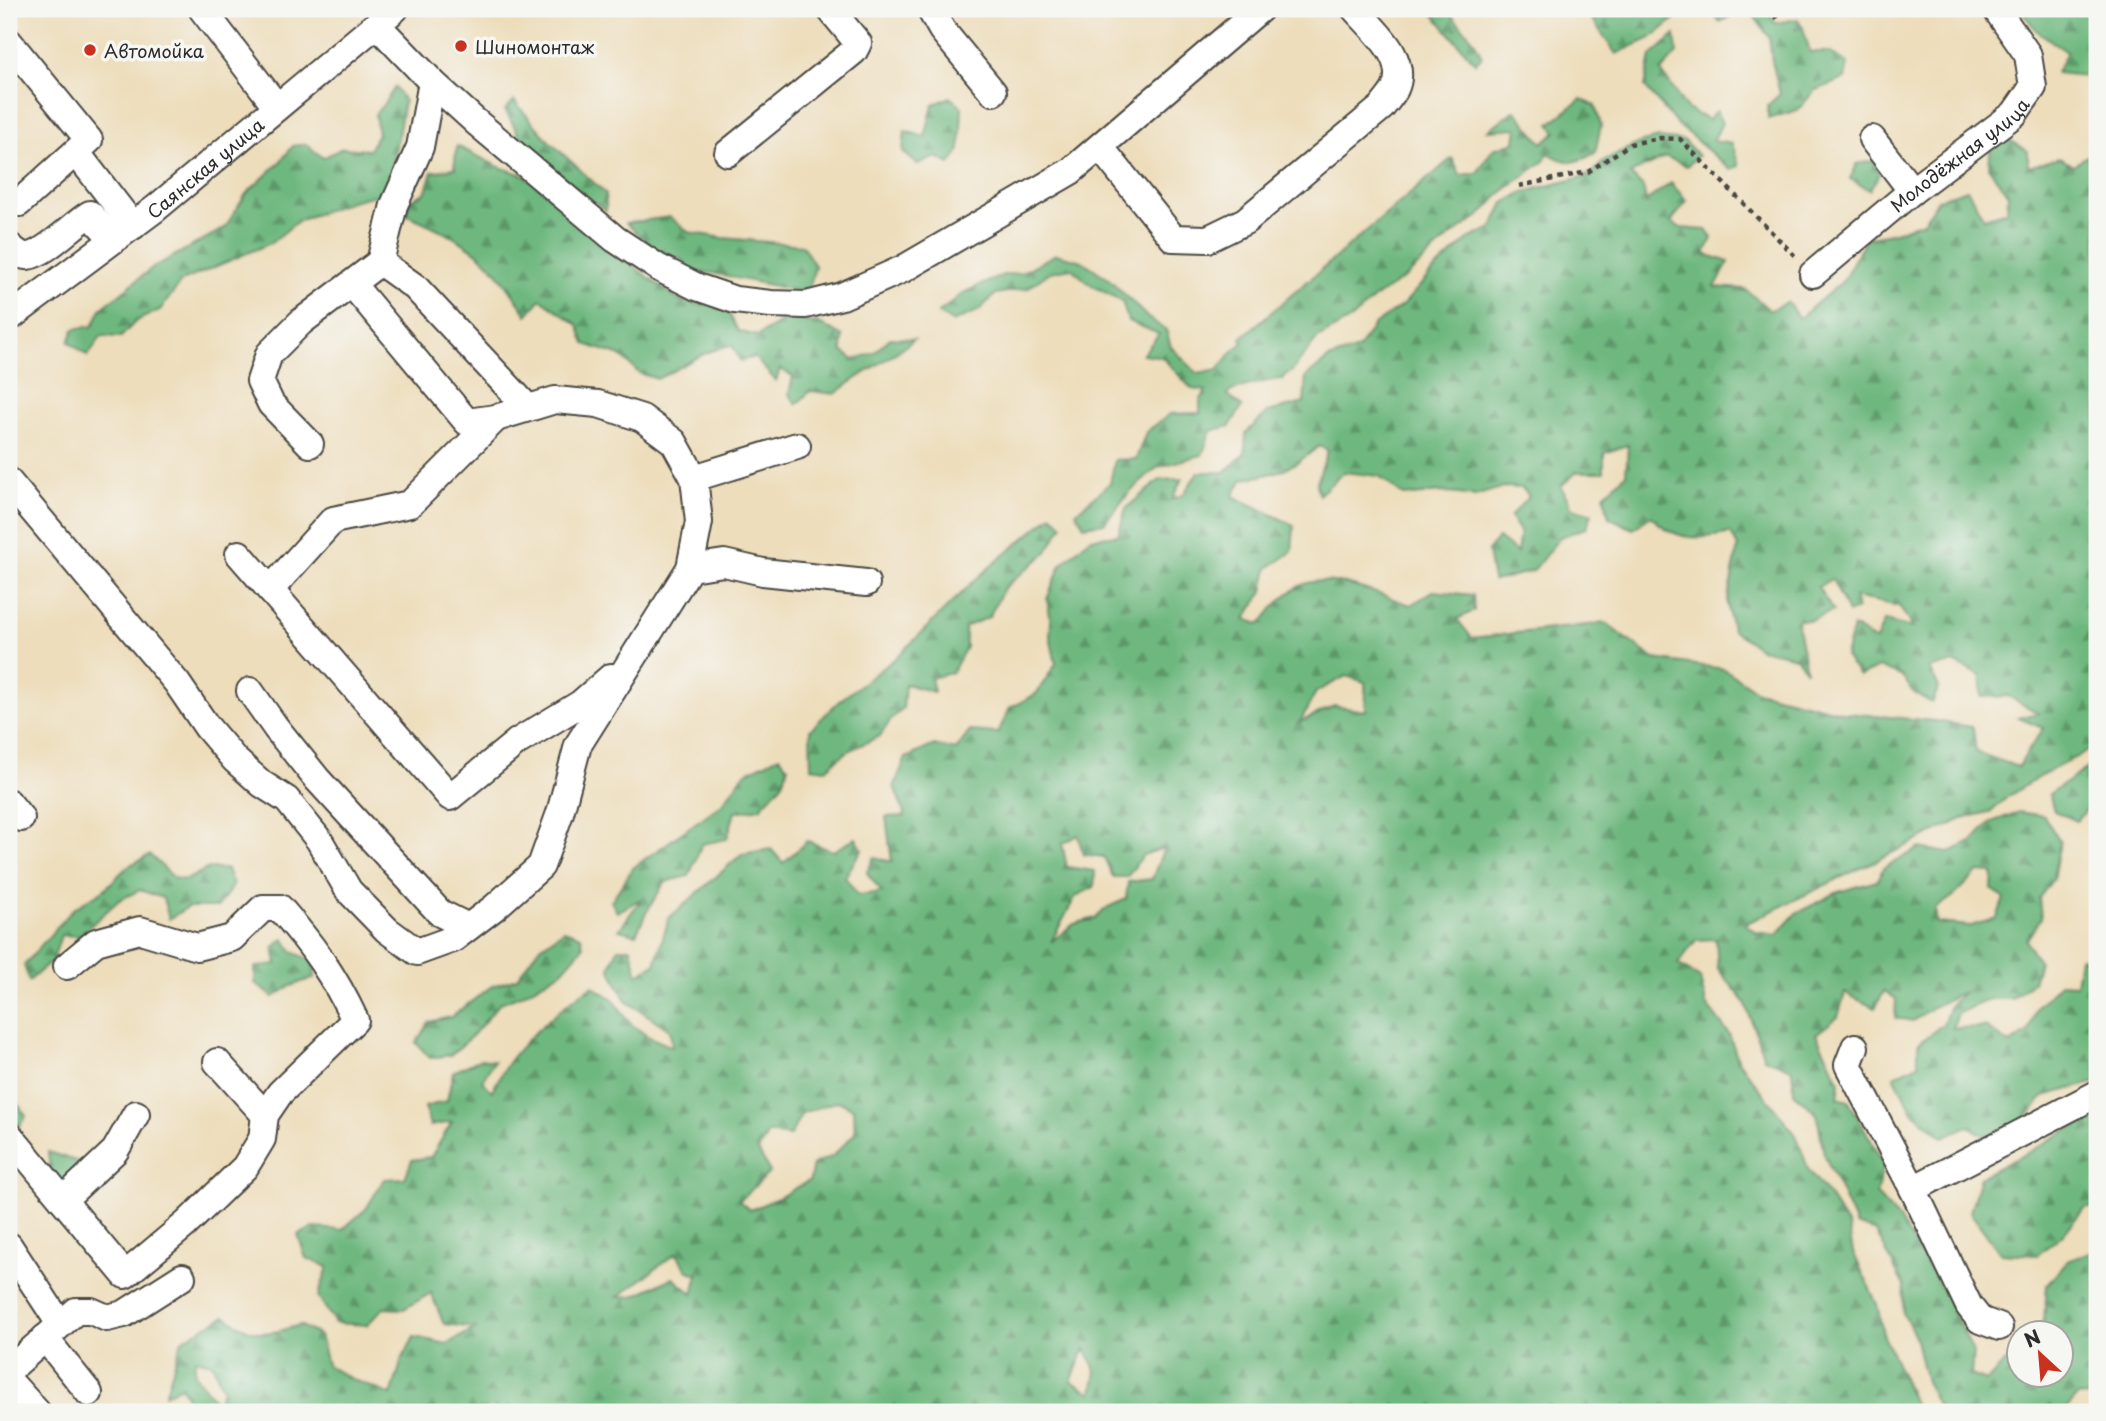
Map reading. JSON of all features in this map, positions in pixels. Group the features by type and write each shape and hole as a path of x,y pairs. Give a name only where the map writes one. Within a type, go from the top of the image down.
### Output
{"street":[{"path":"202,9 277,107"},
{"path":"729,153 854,51 858,43 830,9"},
{"path":"930,9 942,30 993,92"},
{"path":"386,17 432,82 615,239 648,261 697,287 735,300 806,305 842,296 904,269 1071,171 1260,9"},
{"path":"1100,147 1173,238 1208,239 1245,221 1382,107 1395,90 1398,76 1395,56 1355,9"},
{"name":"Молодёжная улица","path":"1813,274 1912,191 2014,114 2033,87 2028,55 1996,9"},
{"name":"Саянская улица","path":"9,318 123,232 386,17"},
{"path":"9,43 89,140 19,203"},
{"path":"310,444 271,404 260,381 269,354 302,321 380,262 394,205 420,147 432,82"},
{"path":"1872,139 1912,191"},
{"path":"76,152 123,232"},
{"path":"9,246 27,256 57,240 90,214 123,232"},
{"path":"380,262 415,287 527,407"},
{"path":"9,482 177,683 207,727 235,760 262,784 287,800 319,840 349,891 387,930 417,952 453,939 541,866 560,813 578,745 690,568 699,522 694,478 674,442 642,418 598,404 555,400 496,418 467,422 352,284"},
{"path":"270,590 333,520 410,504 496,418"},
{"path":"694,478 797,446"},
{"path":"239,554 450,797 517,743 580,704 630,660"},
{"path":"690,568 724,563 763,572 866,583"},
{"path":"250,691 317,779 440,913 468,927"},
{"path":"9,1135 125,1275 186,1224 245,1167 262,1139 265,1115 279,1093 355,1020 339,987 312,945 280,908 263,908 232,938 197,947 140,930 96,942 67,966"},
{"path":"1855,1047 1848,1065 1913,1189 1969,1306 1980,1320 1998,1327"},
{"path":"217,1062 265,1115"},
{"path":"1913,1189 2097,1094"},
{"path":"63,1200 115,1150 136,1114"},
{"path":"9,1245 61,1325 89,1393"},
{"path":"9,1370 61,1325 91,1311 107,1318 124,1314 182,1277"},
{"path":"9,1381 37,1412"}],"path":[{"path":"1773,18 1790,9"},
{"path":"1519,186 1588,172 1630,144 1660,138 1679,139 1813,274"}],"green space":[{"path":"1429,9 1446,9 1474,40 1482,56 1475,63"},
{"path":"1598,9 1687,9 1651,38 1616,54 1589,15"},
{"path":"1720,9 1744,9 1720,22 1714,14"},
{"path":"1749,9 1767,9 1775,23 1798,19 1810,52 1829,52 1848,63 1845,79 1815,90 1798,110 1768,119 1768,105 1780,94 1769,37"},
{"path":"2020,9 2097,9 2097,125 2090,117 2095,94 2085,76 2056,73 2067,52 2036,30"},
{"path":"1675,35 1677,53 1661,71 1687,109 1708,120 1716,111 1722,123 1713,141 1732,144 1739,166 1730,169 1676,123 1645,87 1651,56"},
{"path":"395,87 404,101 391,176 380,194 351,201 298,221 271,243 182,281 160,310 136,321 121,337 101,336 88,356 69,342 74,329 93,326 101,309 152,268 225,228 246,194 293,146 306,144 323,158 342,148 369,150 378,134 375,114"},
{"path":"950,97 962,107 960,150 950,164 937,157 917,164 903,152 905,131 925,137 933,105"},
{"path":"1581,99 1595,106 1601,125 1595,153 1572,162 1548,153 1544,161 1501,193 1482,214 1448,238 1406,277 1378,295 1351,319 1318,338 1284,379 1255,384 1227,394 1242,407 1230,426 1211,431 1202,455 1158,467 1130,492 1104,523 1084,526 1076,512 1110,483 1115,460 1136,459 1146,432 1170,414 1200,413 1200,401 1206,391 1192,389 1162,357 1143,354 1159,334 1128,321 1122,301 1091,285 1071,268 1050,272 1028,288 996,294 978,311 952,322 938,313 965,292 1003,275 1021,273 1056,254 1082,261 1110,280 1148,318 1166,330 1171,347 1198,374 1218,370 1243,343 1241,338 1452,158 1460,175 1477,173 1493,149 1515,142 1517,128 1488,130 1515,110 1542,143 1556,132 1550,124"},
{"path":"514,101 549,141 606,194 606,211 567,181 522,140 505,110"},
{"path":"1659,138 1685,141 1698,156 1687,166 1666,157 1630,174 1643,187 1646,201 1671,183 1687,201 1671,222 1681,228 1706,230 1712,238 1705,254 1729,262 1715,287 1745,289 1770,310 1787,302 1799,318 1843,281 1866,238 1923,222 1938,199 1967,189 1984,218 2007,211 2008,194 1989,168 1991,140 2009,140 2028,151 2028,167 2059,158 2073,165 2089,155 2097,159 2097,746 2042,775 2006,798 1992,811 1962,819 1745,924 1756,932 1777,935 1795,914 1838,892 1877,881 1883,868 1920,848 1948,853 1973,841 1991,822 2019,812 2044,816 2060,842 2053,879 2039,898 2041,918 2026,941 2039,962 2033,982 2011,999 1990,999 1958,1013 1953,1028 1985,1027 2010,1044 2028,1032 2037,1007 2061,983 2076,984 2080,958 2095,961 2097,1082 2044,1096 2028,1117 1987,1137 1968,1126 1943,1137 1913,1112 1894,1076 1918,1064 1918,1044 1943,1024 1950,1005 1965,991 1931,1008 1913,1021 1895,1018 1896,999 1884,991 1875,1008 1845,993 1838,1017 1816,1034 1840,1082 1838,1098 1849,1101 1884,1164 1876,1194 1899,1219 1944,1292 1973,1352 1971,1375 1987,1381 2004,1364 2004,1390 2074,1390 2074,1320 2044,1320 2047,1285 2067,1261 2097,1250 2097,1398 2079,1395 2063,1412 1945,1412 1939,1409 1926,1382 1915,1336 1903,1313 1904,1286 1876,1232 1856,1225 1824,1154 1817,1114 1794,1093 1792,1069 1764,1058 1745,1002 1718,969 1716,939 1696,940 1678,964 1700,978 1706,1004 1729,1034 1739,1062 1796,1135 1809,1171 1848,1226 1853,1252 1877,1304 1883,1334 1918,1412 497,1412 496,1407 480,1409 477,1412 195,1412 181,1386 165,1395 182,1340 225,1316 244,1328 269,1333 300,1325 320,1336 327,1365 347,1377 391,1395 402,1360 414,1337 447,1344 476,1328 444,1324 431,1293 404,1309 383,1308 367,1325 335,1323 318,1296 328,1267 306,1258 298,1235 313,1228 342,1230 366,1209 384,1179 405,1178 412,1160 431,1157 452,1122 430,1126 425,1107 447,1101 453,1072 481,1059 494,1061 482,1081 492,1091 523,1044 592,986 613,999 630,1023 647,1036 672,1047 670,1030 626,1001 610,968 618,948 631,948 638,975 655,964 669,918 742,854 771,849 783,863 807,841 833,851 856,838 862,849 845,877 858,895 882,892 867,873 874,857 892,862 886,817 905,816 894,786 906,758 934,745 956,750 970,731 998,733 1010,708 1036,694 1056,664 1050,637 1051,621 1047,599 1061,565 1090,538 1118,535 1126,508 1160,480 1182,479 1172,499 1183,495 1198,472 1225,472 1245,453 1246,433 1268,412 1304,403 1306,377 1328,359 1358,349 1374,325 1404,304 1433,271 1470,238 1492,228 1504,203 1524,192 1590,175 1605,160 1639,143","holes":["1628,445 1626,474 1604,495 1609,517 1633,529 1651,516 1670,531 1688,537 1731,533 1738,547 1727,603 1732,630 1761,649 1796,657 1806,671 1797,620 1811,620 1833,611 1818,587 1832,579 1848,613 1858,609 1854,597 1899,606 1913,628 1884,621 1876,641 1853,627 1845,656 1859,676 1879,667 1903,677 1913,692 1932,703 1939,687 1929,669 1954,662 1981,676 1981,697 2008,696 2038,713 2018,718 2043,728 2018,767 1976,752 1973,727 1845,713 1757,691 1724,669 1654,659 1605,623 1472,638 1457,619 1474,611 1473,595 1433,591 1411,605 1355,586 1325,581 1312,582 1288,594 1260,624 1245,619 1263,591 1268,568 1292,552 1294,525 1233,496 1243,479 1284,469 1319,446 1328,450 1316,484 1319,495 1344,472 1379,476 1404,496 1441,492 1475,496 1504,487 1522,488 1529,496 1510,517 1520,531 1517,553 1498,538 1488,551 1493,581 1533,571 1560,537 1586,528 1592,514 1572,508 1561,486 1577,472 1604,472 1604,453","1346,676 1365,682 1366,711 1334,706 1300,722 1316,692","1078,835 1083,854 1104,857 1113,877 1127,877 1143,855 1164,848 1152,879 1128,882 1126,899 1108,907 1095,918 1074,924 1051,942 1076,896 1094,887 1095,871 1067,867 1062,844","1978,872 1993,873 1992,889 2004,898 1997,918 1971,926 1937,923 1935,909 1955,895","838,1101 854,1109 855,1133 833,1156 813,1164 810,1180 750,1210 739,1201 770,1172 758,1151 768,1133 790,1136 802,1113","676,1253 688,1271 698,1274 693,1294 673,1278 633,1296 618,1297","1085,1348 1096,1371 1092,1393 1071,1381","195,1359 212,1363 223,1389 217,1403 195,1375"]},
{"path":"457,146 499,167 524,175 677,299 702,305 709,297 730,315 738,331 757,336 787,318 820,324 843,336 842,351 854,360 874,353 890,338 914,339 835,394 810,391 797,404 789,394 793,376 780,369 776,381 754,357 740,361 732,345 703,355 657,379 639,373 621,356 585,344 578,325 541,299 527,315 499,275 477,253 442,231 407,215 409,201 425,193 432,172 454,168"},
{"path":"1874,161 1879,175 1869,190 1850,179 1857,164"},
{"path":"670,217 688,232 802,245 815,266 808,293 712,273 691,272 683,260 652,247 626,223"},
{"path":"1052,515 1063,525 1046,553 1004,588 989,617 965,627 966,647 952,673 931,678 934,692 905,684 903,708 880,736 846,752 826,769 811,767 810,730 838,702 897,657 978,577"},
{"path":"779,756 788,767 782,784 760,808 735,812 727,839 702,844 689,876 665,882 636,934 619,930 641,899 617,912 611,901 634,867 722,804 745,773"},
{"path":"2094,764 2097,765 2097,797 2077,821 2054,811 2049,794"},
{"path":"150,855 174,878 186,880 207,869 227,869 233,885 218,907 188,907 169,919 163,898 140,890 119,900 79,936 61,935 53,960 29,981 24,965 73,909 105,889 128,866"},
{"path":"564,930 581,936 583,947 562,971 523,994 500,1003 474,1034 451,1055 430,1058 416,1043 429,1022 451,1017 492,986 517,978 538,949"},
{"path":"284,939 293,952 313,961 315,977 291,986 273,997 255,983 255,967 277,964 274,947"},
{"path":"9,1097 15,1100 26,1116 19,1126 9,1118"},
{"path":"2097,1113 2097,1209 2085,1207 2062,1235 2037,1255 2000,1253 1970,1212 1980,1177"},
{"path":"48,1152 82,1163 78,1175 63,1182 50,1170"}],"place":[{"name":"Шиномонтаж","path":"461,46"},
{"name":"Автомойка","path":"90,50"}]}
